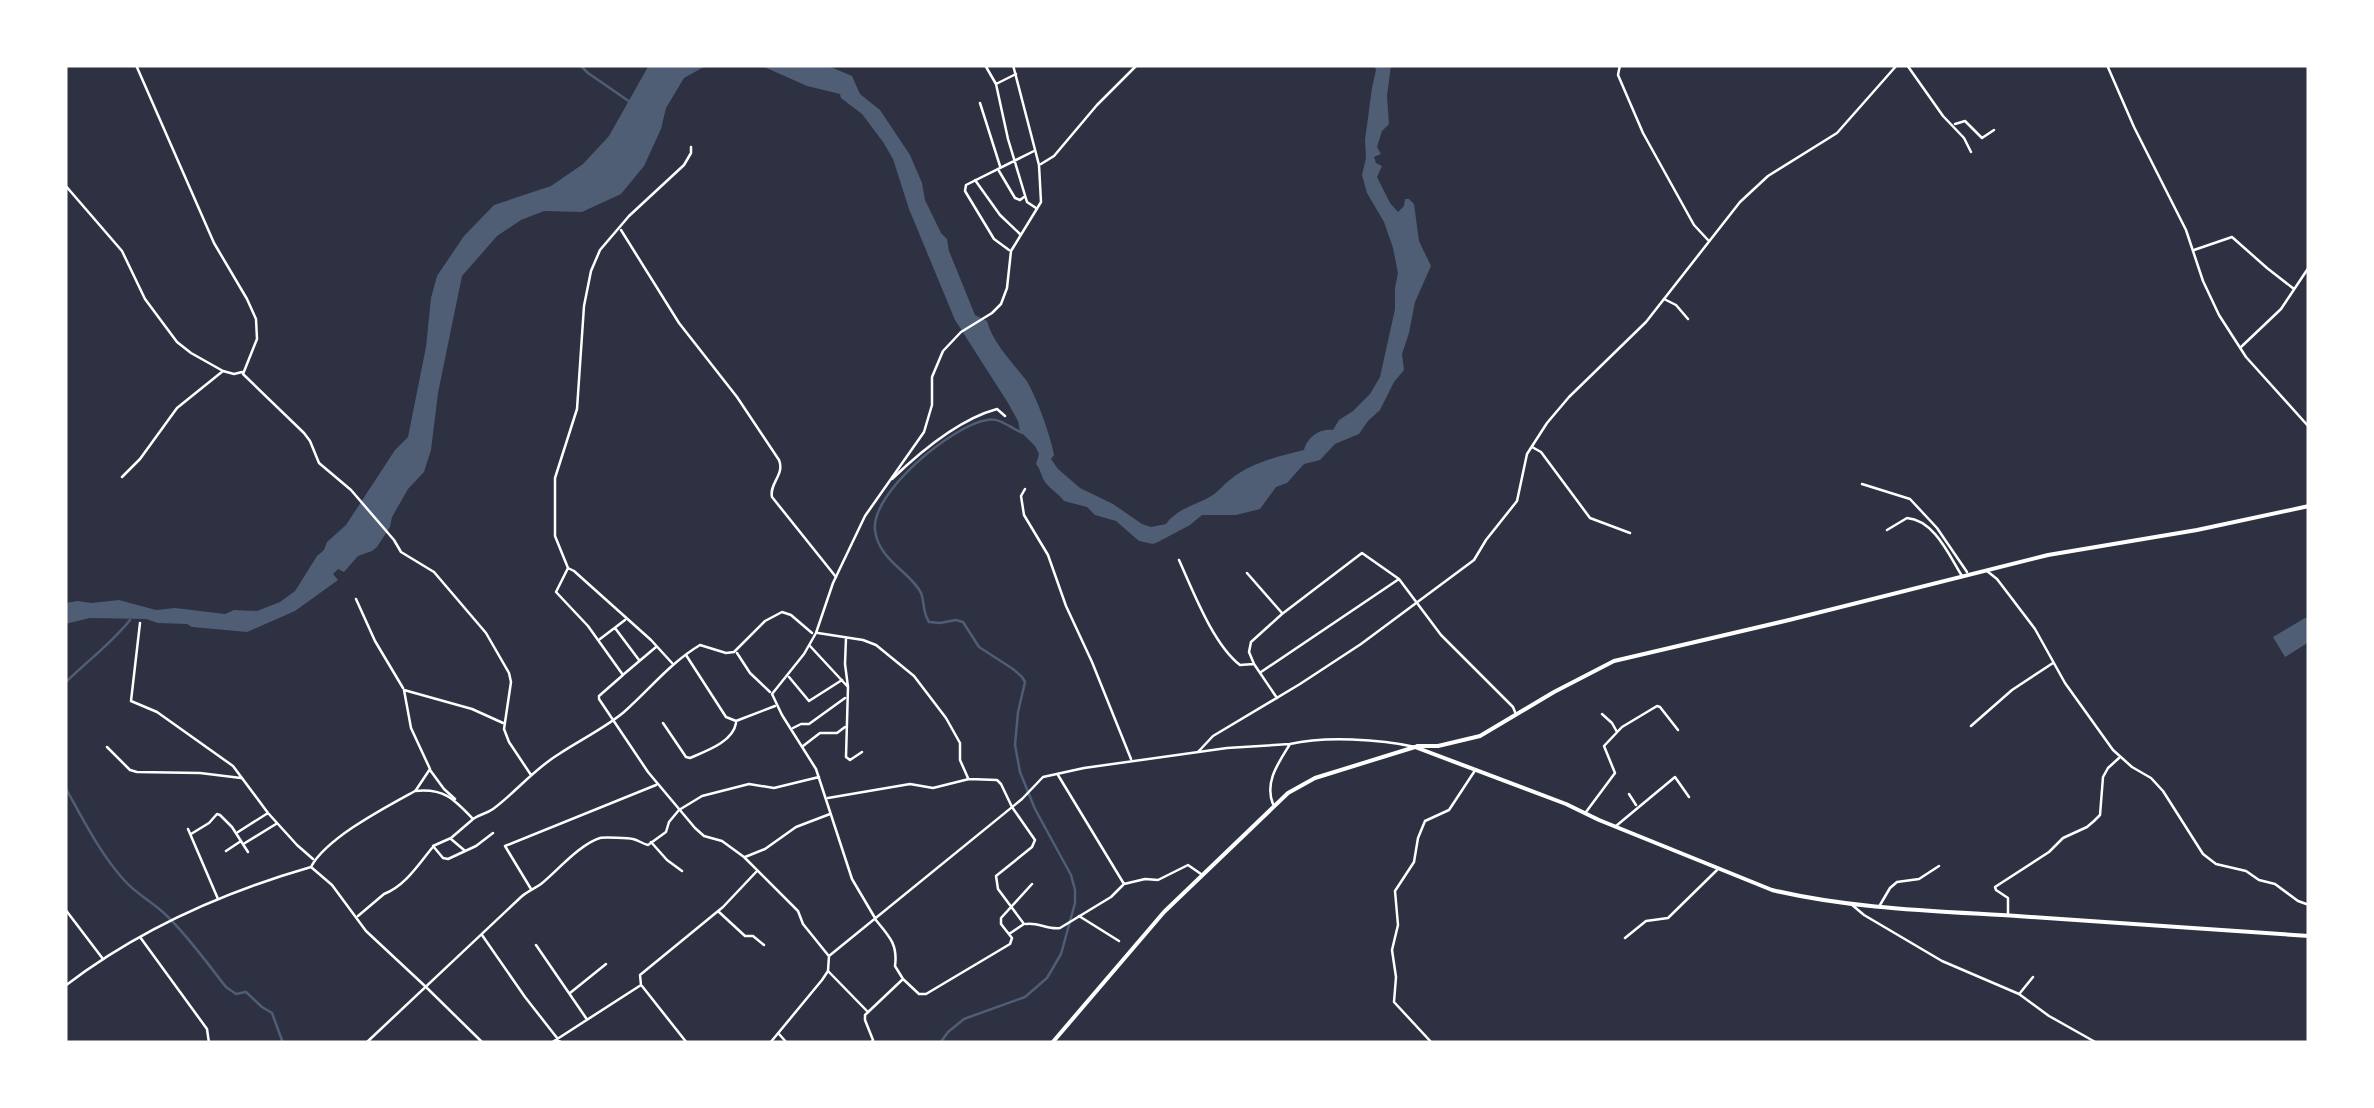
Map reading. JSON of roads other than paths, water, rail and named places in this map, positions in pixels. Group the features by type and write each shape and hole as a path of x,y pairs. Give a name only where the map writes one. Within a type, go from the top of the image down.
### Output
{"main road":[{"path":"1052,1043 1151,926 1202,874 1273,806 1315,778 1414,746 1469,740 1614,660 2071,550 2197,530 2309,506"},
{"path":"1414,746 1772,890 1851,904 2309,936"}],"street":[{"path":"65,186 122,250 145,299 168,332 191,353 223,370 243,372 258,338 256,319 208,232 136,65"},
{"path":"985,65 996,84 1026,196 1030,206 1037,209"},
{"path":"772,694 816,633 836,577 865,516 924,432 932,405 932,377 943,351 961,332 992,313 1005,296 1011,251 1042,198 1039,166 1013,65"},
{"path":"1039,166 1054,156 1137,65"},
{"path":"1620,65 1618,75 1642,133 1694,225 1709,241"},
{"path":"1198,752 1213,736 1361,644 1474,560 1516,500 1526,454 1569,397 1632,338 1740,202 1768,176 1837,133 1897,65"},
{"path":"1907,65 1943,116 1964,138 1970,152"},
{"path":"2107,65 2194,250 2212,300 2239,348 2309,426"},
{"path":"996,84 1016,74"},
{"path":"980,103 999,168 1015,198 1026,196"},
{"path":"1954,126 1965,121 1982,138 1994,130"},
{"path":"673,664 568,568 554,536 555,478 577,409 584,306 600,250 638,206 684,165 691,147"},
{"path":"1011,251 994,239 965,191 966,186 1035,151"},
{"path":"975,180 1000,216 1022,235"},
{"path":"620,229 679,323 737,396 779,460 781,470 771,490 772,497 836,577"},
{"path":"2194,250 2232,237 2294,289"},
{"path":"2239,348 2268,324 2309,268"},
{"path":"1664,299 1688,319"},
{"path":"122,477 178,408 223,370"},
{"path":"243,372 304,433 319,464 351,490 400,552 434,572 486,633 512,682 504,723 509,742 531,775"},
{"path":"888,483 908,463 970,420 997,410 1005,416"},
{"path":"1531,446 1541,452 1590,518 1630,534"},
{"path":"1862,484 1910,499 1936,528 1965,575"},
{"path":"1025,489 1021,496 1024,516 1048,555 1132,760"},
{"path":"1887,530 1906,518 1921,522 1965,575"},
{"path":"1277,698 1254,664 1249,652 1251,642 1362,553 1399,579 1440,634 1513,707 1516,715"},
{"path":"1180,560 1194,596 1230,657 1240,665 1254,664"},
{"path":"568,568 556,592 623,675"},
{"path":"1986,570 2035,628 2082,708 2120,757 2164,791 2210,861 2246,871 2309,905"},
{"path":"1247,573 1282,614"},
{"path":"1260,673 1399,579"},
{"path":"356,598 375,641 404,690 410,728 430,770 472,818"},
{"path":"357,917 410,877 433,846 450,838 472,818 491,811 562,751 613,720 685,654 700,645 729,654 736,651 765,621 782,612 816,633 876,645 905,668 946,718 962,748 960,760 969,779"},
{"path":"598,640 627,619"},
{"path":"140,623 131,701 157,712 214,751 244,778 268,812 315,860"},
{"path":"615,628 640,661"},
{"path":"846,637 847,759 862,752"},
{"path":"809,644 848,687"},
{"path":"657,647 599,699 679,810 700,833 722,841 744,857 798,911 802,924 829,956 828,971 770,1043"},
{"path":"736,651 772,694 803,746 827,798 852,879 892,941 897,953 895,966 919,994 926,994 1010,944 1012,938 1000,921 1032,884"},
{"path":"685,654 726,717 736,721 776,705"},
{"path":"1971,726 2012,690 2053,663"},
{"path":"788,676 808,702 842,680"},
{"path":"404,690 472,708 504,723"},
{"path":"792,729 809,724 847,697"},
{"path":"1585,813 1615,773 1604,746 1617,732 1657,706 1678,730"},
{"path":"1602,714 1617,732"},
{"path":"663,723 690,758 728,739 734,733 736,721"},
{"path":"803,746 820,734 836,733 846,726"},
{"path":"829,956 1024,798 1043,777 1132,760 1342,739 1414,746"},
{"path":"1273,806 1269,798 1271,779 1290,744"},
{"path":"107,748 137,772 244,778"},
{"path":"2008,915 2008,898 1996,886 2049,852 2063,838 2094,822 2100,815 2103,777 2120,757"},
{"path":"1432,1043 1394,1002 1392,950 1398,925 1395,890 1414,862 1425,820 1450,810 1476,769"},
{"path":"65,986 170,920 278,876 311,867 346,832 415,791 430,770"},
{"path":"1058,773 1124,884"},
{"path":"366,1043 531,889 600,838 631,838 645,844 666,832 679,810 702,796 749,784 774,788 819,777"},
{"path":"1615,826 1675,777 1689,797"},
{"path":"827,798 910,784 932,788 969,779 997,780 1035,840 1032,848 996,876 998,889 1024,924"},
{"path":"531,889 505,846 658,784"},
{"path":"415,791 440,792 455,799"},
{"path":"1629,794 1637,808"},
{"path":"236,833 268,812"},
{"path":"219,900 190,832 210,823 217,814 248,852"},
{"path":"744,857 765,849 796,826 830,814"},
{"path":"226,852 278,823"},
{"path":"433,846 446,859 476,846 493,833"},
{"path":"450,838 465,850"},
{"path":"652,842 682,871"},
{"path":"1010,934 1024,924 1054,929 1064,925 1124,884 1158,880 1188,865 1202,874"},
{"path":"1880,906 1893,885 1919,878 1939,866"},
{"path":"311,867 332,885 366,931 483,1043"},
{"path":"1625,938 1646,921 1668,918 1718,869"},
{"path":"687,1043 640,985 640,975 718,911 757,871"},
{"path":"1851,904 1942,961 2019,994 2096,1043"},
{"path":"65,908 103,959"},
{"path":"718,911 745,936 753,936 764,945"},
{"path":"1078,915 1120,941"},
{"path":"482,934 561,1043"},
{"path":"140,937 207,1029 209,1043"},
{"path":"536,945 587,1020"},
{"path":"569,994 606,964"},
{"path":"828,971 868,1012"},
{"path":"2019,994 2032,976"},
{"path":"871,1043 874,1040 865,1020 868,1012 904,978"},
{"path":"551,1043 640,985"},
{"path":"778,1034 787,1043"}],"water":[{"path":"649,65 714,65 684,78 666,108 644,166 621,194 582,212 544,211 521,220 497,236 462,276 438,393 431,450 424,472 408,489 377,547 358,556 344,572 338,569 333,574 338,580 295,611 247,632 146,619 90,618 65,624 65,603 78,601 119,600 156,610 175,608 225,614 234,610 257,611 295,591 327,542 346,525 395,450 408,437 437,276 464,236 494,205 551,186 583,164 609,136"},
{"path":"760,65 826,65 852,76 860,94 880,110 910,155 925,200 947,239 975,315 987,321 998,345 1034,396 1052,447 1051,459 1080,488 1151,527 1166,524 1247,469 1304,450 1314,435 1333,430 1339,420 1353,411 1380,377 1395,309 1398,273 1384,222 1367,193 1362,175 1374,65 1391,65 1389,124 1377,147 1381,154 1374,157 1382,166 1377,177 1398,212 1405,199 1414,204 1419,241 1431,266 1415,302 1402,354 1404,370 1380,410 1359,434 1335,444 1320,460 1304,464 1287,483 1276,487 1260,509 1236,515 1202,515 1158,542 1139,541 1116,521 1064,501 1045,482 1036,464 1039,454 1035,446 1020,431 1008,403 955,320 909,209 893,159 862,114 840,94 807,86"},
{"path":"2309,619 2309,642 2285,657 2273,637"}],"waterway":[{"path":"580,65 630,102"},
{"path":"940,1043 964,1019 1025,997 1047,978 1061,954 1075,890 1020,772 1015,745 1025,682 1013,669 979,647 963,622 929,622 917,586 888,558 877,540 877,515 900,480 955,434 987,420 1023,433"},
{"path":"65,683 130,620"},
{"path":"65,787 99,847 124,880 174,923 226,987 236,994 246,992 272,1013 283,1043"}]}
